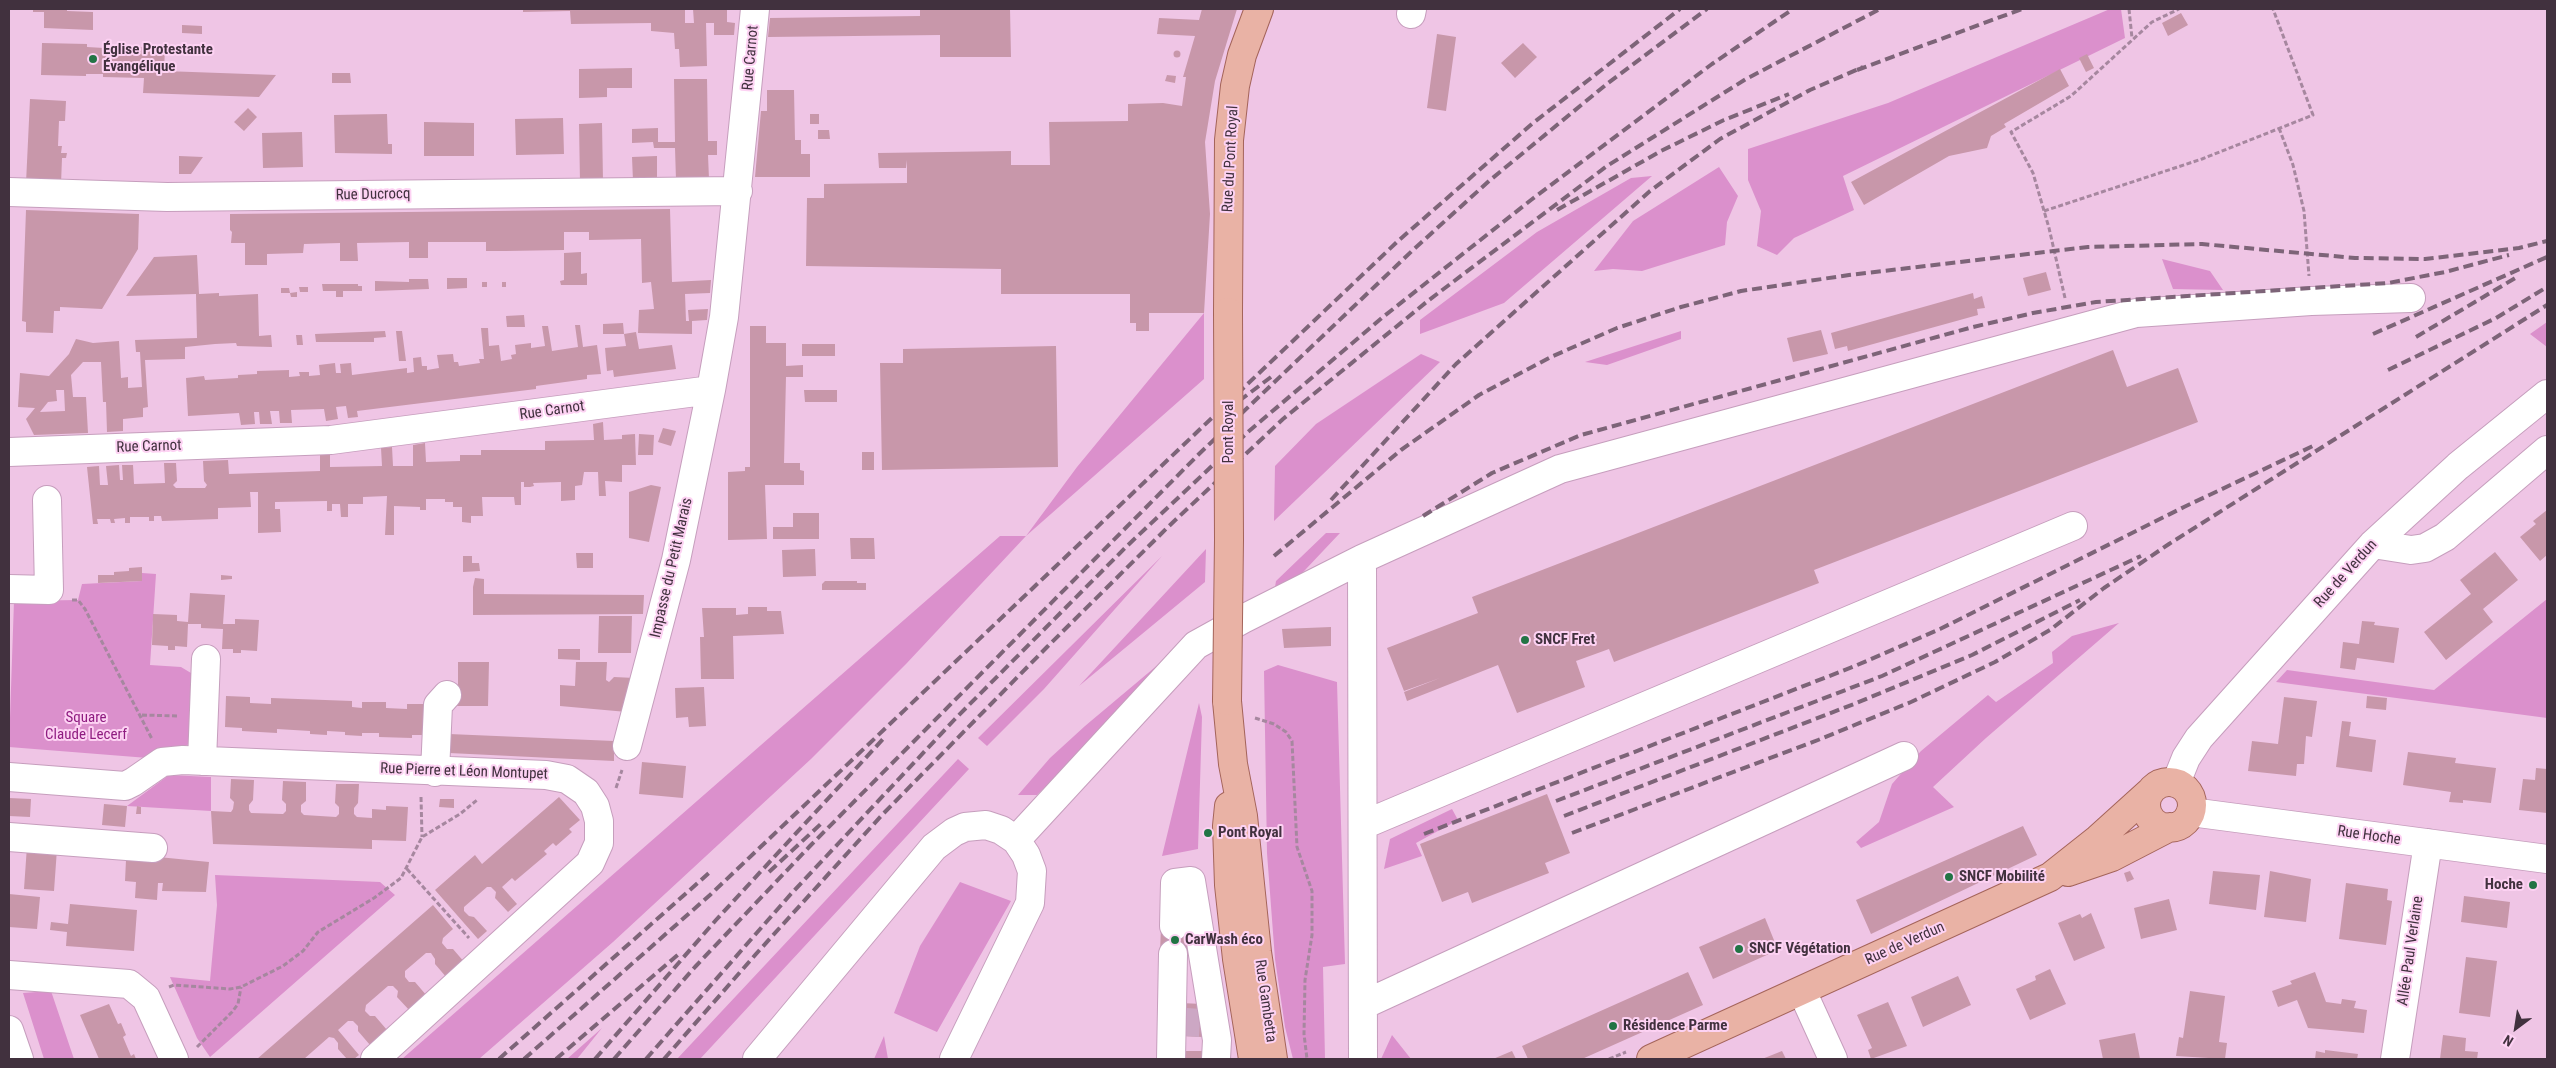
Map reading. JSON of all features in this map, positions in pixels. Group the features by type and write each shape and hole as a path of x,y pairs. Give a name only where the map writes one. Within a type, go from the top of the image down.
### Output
{"main road":[{"name":"Rue du Pont Royal","path":"1228,312 1229,140 1239,70 1259,9"},
{"name":"Pont Royal","path":"1227,701 1229,540 1228,312"},
{"name":"Rue Gambetta","path":"1227,701 1232,764 1243,816 1257,952 1273,1059"},
{"name":"Rue Gambetta","path":"1232,764 1227,826 1229,885 1237,959 1253,1059"},
{"path":"2161,783 2176,783 2190,794 2191,812 2180,825 2170,828 2159,825 2150,818 2146,803 2150,792 2161,783"},
{"name":"Rue de Verdun","path":"2050,877 2098,839 2150,792"},
{"name":"Rue de Verdun","path":"1651,1059 2050,877 2112,856 2170,828"}],"street":[{"name":"Rue Carnot","path":"9,452 331,440 712,390 723,327 755,9"},
{"name":"Rue Ducrocq","path":"9,192 167,197 738,191"},
{"path":"1016,840 1196,645 1362,559 1560,469 2136,313 2311,301 2411,298"},
{"name":"Impasse du Petit Marais","path":"627,746 676,560 712,390"},
{"name":"Rue de Verdun","path":"2176,783 2186,758 2199,738 2373,544 2458,466 2547,394"},
{"path":"2373,544 2411,550 2426,548 2445,537 2547,450"},
{"path":"9,589 49,590 47,500"},
{"path":"1363,826 2074,526"},
{"path":"1362,559 1363,1059"},
{"path":"202,761 206,659"},
{"path":"428,771 438,705 447,694"},
{"path":"1363,1005 1904,756"},
{"name":"Rue Pierre et Léon Montupet","path":"162,762 183,760 558,776 586,792 595,806"},
{"path":"9,777 125,786 134,782 162,762"},
{"path":"375,1059 488,959 590,864 599,843 599,821 595,806"},
{"name":"Rue Hoche","path":"2191,812 2547,859"},
{"path":"757,1059 934,847 954,832 965,827 986,825 1001,830 1016,840 1026,855 1032,871 1030,903 954,1059"},
{"path":"9,837 153,848"},
{"name":"Allée Paul Verlaine","path":"2395,1059 2428,843"},
{"path":"1174,926 1175,883 1191,881 1217,1040 1216,1059"},
{"path":"1171,1059 1173,954"},
{"path":"9,975 122,982 136,988 146,998 184,1055"},
{"path":"1802,991 1833,1059"},
{"path":"9,1030 19,1059"}],"path":[{"path":"2129,9 2132,38"},
{"path":"2065,298 2044,211 2032,173 2011,132 2071,96 2132,38 2152,22 2179,9"},
{"path":"2044,211 2202,159 2313,115 2273,9"},
{"path":"2279,128 2293,166 2304,211 2311,301"},
{"path":"69,600 78,600 85,608 141,714 162,762"},
{"path":"141,714 204,717"},
{"path":"1252,718 1274,724 1286,732 1292,740 1297,846 1312,891 1312,935 1305,980 1304,1034 1307,1059"},
{"path":"595,806 611,795 617,786 627,746"},
{"path":"146,998 174,985 230,989 241,987 283,966 303,950 318,932 388,888 408,869 422,836 428,771"},
{"path":"422,836 460,814 488,790 488,773"},
{"path":"408,869 488,959"},
{"path":"184,1055 232,1012 238,1004 241,987"}],"green space":[{"path":"2110,9 2121,9 2125,38 1843,176 1854,210 1794,238 1777,255 1757,246 1761,211 1748,180 1748,149 1888,103"},
{"path":"1719,167 1738,196 1727,222 1725,245 1642,271 1613,269 1594,271 1633,221"},
{"path":"1652,176 1504,303 1420,334 1420,320 1537,232 1631,178"},
{"path":"2162,259 2210,271 2223,290 2173,289"},
{"path":"1204,313 1204,379 1026,536 1077,467"},
{"path":"2547,322 2547,347 2530,334"},
{"path":"1681,331 1681,339 1607,365 1585,362"},
{"path":"1421,354 1440,362 1274,521 1275,466 1316,424"},
{"path":"1326,533 1340,533 1272,605 1276,581"},
{"path":"1000,536 1026,536 906,664 811,759 613,942 479,1059 402,1059"},
{"path":"1206,549 1205,582 1079,686"},
{"path":"1162,556 1044,689 987,746 978,738"},
{"name":"Square Claude Lecerf","path":"142,573 156,574 150,665 181,667 191,673 190,744 148,758 9,747 14,601 78,600 82,584 142,581"},
{"path":"2547,599 2547,718 2276,682 2287,670 2434,690"},
{"path":"2119,623 1986,738 1933,787 1954,807 1861,848 1856,842 1879,822 1892,784 1921,751 1988,695 1996,702 2053,663 2052,652 2072,636"},
{"path":"1160,663 1116,716 1037,795 1018,795 1050,758"},
{"path":"1278,665 1337,682 1345,964 1323,967 1325,1059 1293,1059 1285,1027 1275,959 1267,853 1264,671"},
{"path":"1199,703 1202,717 1198,849 1162,856"},
{"path":"958,759 969,769 700,1059 677,1059"},
{"path":"169,775 211,777 211,811 127,806"},
{"path":"1452,809 1458,820 1416,843 1422,856 1384,869 1390,839"},
{"path":"215,875 380,882 395,895 210,1057 197,1038 170,977 210,981 217,905"},
{"path":"960,882 1011,901 937,1032 894,1013 920,946"},
{"path":"51,991 74,1059 44,1059 23,993"},
{"path":"602,1028 577,1059 567,1059"},
{"path":"1392,1035 1411,1059 1381,1059"},
{"path":"884,1036 888,1059 874,1059"}],"building":[{"path":"33,9 67,9 67,11 93,12 93,30 44,28 44,12 33,12"},
{"path":"523,9 685,9 685,23 694,23 693,9 727,9 727,22 735,23 734,35 714,35 714,23 706,23 707,66 680,67 679,49 675,49 674,33 651,31 651,23 571,24 570,11 523,12"},
{"path":"920,9 1010,9 1011,57 940,57 940,35 768,37 770,18 920,16"},
{"path":"1202,9 1237,9 1215,81 1205,142 1210,214 1204,313 1149,313 1149,331 1136,331 1136,323 1130,323 1130,294 1001,294 1001,269 806,266 807,198 824,198 824,184 907,183 907,160 906,168 879,168 878,153 1011,151 1011,165 1050,165 1049,122 1128,121 1128,104 1163,103 1182,106 1186,77 1183,77 1195,36 1157,34 1159,18 1199,20"},
{"path":"2181,13 2188,25 2168,36 2162,23"},
{"path":"182,25 202,26 202,34 182,33"},
{"path":"1437,34 1456,37 1446,111 1427,108"},
{"path":"42,43 87,44 87,47 104,48 104,45 165,48 164,71 276,75 259,97 143,93 144,78 103,77 103,74 86,74 86,76 41,75"},
{"path":"1523,43 1537,57 1515,78 1501,63"},
{"path":"1177,50 1181,54 1177,58 1173,54"},
{"path":"2087,54 2094,68 2086,72 2079,58"},
{"path":"632,68 632,88 607,88 607,97 579,98 579,69"},
{"path":"2060,69 2069,86 2004,124 2006,127 1991,136 1987,148 1949,156 1864,205 1851,182"},
{"path":"332,73 350,73 351,83 332,83"},
{"path":"1167,75 1176,76 1175,83 1165,81"},
{"path":"674,79 707,79 708,141 717,141 717,155 708,155 709,179 676,180 675,148 654,148 653,142 632,143 632,129 658,128 658,142 675,142"},
{"path":"767,90 794,90 795,140 801,140 801,154 810,154 810,177 755,177 761,111 767,111"},
{"path":"30,99 66,101 65,121 59,121 58,146 62,146 61,153 67,153 66,158 62,158 61,184 26,183"},
{"path":"248,108 257,117 244,131 234,122"},
{"path":"387,114 388,144 392,144 392,154 335,153 334,115"},
{"path":"810,114 819,114 819,124 810,124"},
{"path":"563,118 564,154 516,155 515,119"},
{"path":"424,122 474,123 474,156 424,156"},
{"path":"602,123 603,181 580,182 579,124"},
{"path":"818,130 829,130 830,139 818,139"},
{"path":"302,132 303,167 263,168 262,133"},
{"path":"179,156 203,157 191,174 179,174"},
{"path":"657,156 657,181 633,181 632,157"},
{"path":"670,209 672,282 711,280 710,293 685,294 686,321 689,321 688,310 708,309 707,320 692,321 692,334 638,333 639,310 654,309 651,282 642,283 641,239 589,240 589,232 564,232 564,250 506,251 486,251 486,242 428,242 428,258 409,258 409,242 357,243 358,261 340,261 340,243 304,244 303,253 267,254 267,265 245,265 245,243 231,243 232,232 230,230 230,214"},
{"path":"26,210 139,214 138,249 102,309 60,307 60,311 54,311 53,333 26,332 26,322 22,321"},
{"path":"581,252 581,274 587,273 587,285 561,285 560,281 564,280 564,253"},
{"path":"197,255 199,294 219,293 219,296 258,294 259,336 271,335 272,347 237,346 236,343 185,347 185,359 145,360 148,407 143,408 143,417 123,419 123,431 107,432 106,402 103,402 101,362 83,362 71,375 73,397 86,397 88,433 34,435 26,419 35,408 18,407 20,373 49,376 69,354 76,339 93,343 119,341 121,378 128,377 128,388 142,387 140,352 136,352 135,340 197,338 196,294 126,296 154,257","holes":["56,390 64,390 65,411 40,412 48,402 57,401"]},
{"path":"2046,272 2051,290 2028,296 2023,278"},
{"path":"447,278 467,278 467,288 447,289"},
{"path":"409,279 428,279 429,289 375,291 375,281 409,282"},
{"path":"482,282 487,282 487,287 482,287"},
{"path":"502,282 506,282 506,287 502,287"},
{"path":"322,284 358,284 358,286 362,286 362,291 343,291 343,297 336,297 336,291 323,291"},
{"path":"299,287 308,287 308,292 300,292"},
{"path":"281,288 289,288 290,293 281,293"},
{"path":"297,292 297,297 291,297 290,293"},
{"path":"1973,293 1974,299 1982,296 1985,308 1977,309 1978,315 1848,351 1847,346 1835,349 1831,333"},
{"path":"524,315 525,327 507,327 506,316"},
{"path":"623,323 624,334 603,334 603,324"},
{"path":"575,325 580,325 583,347 597,345 601,374 587,375 587,379 536,386 536,389 357,411 358,417 348,418 346,406 336,407 338,419 326,421 324,409 291,410 292,423 280,423 279,411 270,411 272,424 260,424 259,412 254,412 255,424 241,425 239,413 188,416 186,378 204,376 205,380 238,378 238,375 257,374 257,371 289,370 289,377 300,376 299,372 309,372 309,376 320,375 319,365 335,363 336,373 341,373 340,364 351,363 352,375 407,368 407,373 414,372 413,358 421,357 422,366 427,366 427,370 439,368 437,355 453,354 454,362 458,362 459,366 480,363 479,359 484,359 481,328 488,328 489,346 499,345 501,361 512,359 511,355 516,354 515,345 531,343 531,348 545,346 542,326 548,326 552,351 578,347"},
{"path":"750,326 766,326 766,343 786,343 786,366 803,365 803,377 786,377 784,463 800,463 800,470 804,471 804,485 765,485 767,539 728,540 728,472 745,471 745,467 750,467"},
{"path":"1821,330 1828,354 1793,362 1787,338"},
{"path":"385,331 386,337 374,338 374,342 316,342 315,334"},
{"path":"396,331 402,331 406,361 399,361"},
{"path":"636,332 639,349 672,345 676,369 614,377 613,370 607,371 605,348 626,346 624,334"},
{"path":"296,335 302,335 303,345 297,345"},
{"path":"802,344 835,344 835,356 802,356"},
{"path":"1056,346 1058,467 882,470 880,363 903,363 903,349"},
{"path":"2113,350 2127,387 2178,368 2198,422 1814,570 1819,583 1614,662 1609,649 1576,661 1585,687 1517,713 1498,665 1407,701 1404,692 1440,678 1404,691 1387,648 1478,613 1472,597"},
{"path":"804,390 837,390 837,402 805,402"},
{"path":"603,422 604,440 622,439 622,435 635,434 636,465 622,465 622,482 605,481 606,496 599,496 598,472 584,472 582,485 575,486 575,500 561,501 561,482 533,483 534,486 524,487 524,482 521,482 521,505 515,505 514,497 482,497 483,516 471,516 471,523 462,522 462,507 453,507 453,502 445,502 445,499 426,499 426,510 420,510 420,507 394,506 394,535 385,535 387,496 363,497 363,504 348,504 348,517 341,517 340,504 332,504 332,511 327,511 327,501 275,502 275,509 280,509 281,532 258,533 258,492 250,492 251,507 218,508 218,519 162,521 161,516 154,516 154,521 149,521 149,517 130,517 130,523 125,523 125,518 114,519 115,523 111,523 110,519 97,519 98,524 93,524 87,467 99,466 100,485 108,485 106,466 119,465 120,480 123,480 122,465 133,465 134,484 165,483 164,463 176,463 177,481 173,485 176,488 205,488 207,485 204,481 203,461 228,460 229,474 320,471 320,455 330,455 330,467 382,466 381,448 392,447 393,466 413,466 413,445 425,443 426,462 460,461 460,455 481,455 481,450 545,450 545,441 594,440 593,424"},
{"path":"663,428 676,431 671,446 658,442"},
{"path":"639,434 654,435 653,455 638,455"},
{"path":"862,452 874,452 874,470 862,470"},
{"path":"651,485 661,487 649,542 629,538 629,492"},
{"path":"2547,510 2547,555 2540,561 2520,537 2536,524 2533,521"},
{"path":"793,513 819,513 819,539 773,539 773,527 793,527"},
{"path":"850,538 874,538 875,559 851,559"},
{"path":"815,549 816,576 783,577 782,550"},
{"path":"2495,552 2518,580 2483,609 2493,622 2446,660 2424,632 2471,594 2460,580"},
{"path":"576,553 593,553 593,568 577,568"},
{"path":"463,556 472,556 472,563 479,563 480,571 463,572"},
{"path":"142,567 142,581 98,583 98,575 114,575 114,572 129,571 129,568"},
{"path":"221,575 232,576 232,579 221,580"},
{"path":"475,578 484,579 484,594 644,595 643,614 473,615 473,587"},
{"path":"825,581 857,581 857,583 866,583 866,590 822,590 822,584"},
{"path":"190,593 225,595 223,624 235,624 235,619 259,620 257,651 241,650 241,653 233,653 233,649 222,649 223,629 201,628 201,624 188,624 187,647 175,646 175,650 168,650 168,646 152,645 153,614 177,615 177,621 188,622"},
{"path":"748,607 767,607 767,611 781,611 784,634 733,636 734,679 701,679 700,637 704,637 702,608 736,608 736,615 748,614"},
{"path":"599,616 632,616 631,653 598,653"},
{"path":"2362,621 2375,622 2374,625 2399,628 2394,663 2357,658 2355,670 2340,668 2343,642 2359,644"},
{"path":"1331,627 1331,646 1284,648 1282,629"},
{"path":"558,649 580,649 580,660 558,659"},
{"path":"458,662 489,662 488,706 453,706 458,692"},
{"path":"576,662 607,662 606,680 609,682 614,677 635,678 627,712 560,706 560,685 575,686"},
{"path":"704,687 706,726 689,727 688,717 676,718 675,688"},
{"path":"226,696 250,697 250,703 271,704 271,698 352,701 352,707 362,708 362,702 386,702 386,708 407,709 407,704 431,704 430,735 412,735 412,738 379,737 379,733 362,733 362,736 345,735 345,732 327,731 327,735 310,734 310,731 277,729 277,733 242,731 242,728 225,727"},
{"path":"2367,696 2387,698 2386,710 2366,708"},
{"path":"2284,697 2317,701 2312,737 2306,736 2304,764 2297,764 2296,776 2248,771 2252,741 2278,744"},
{"path":"2342,721 2351,722 2349,736 2376,740 2372,772 2336,767"},
{"path":"449,734 614,741 614,761 449,753"},
{"path":"2408,752 2456,758 2455,763 2496,768 2491,803 2463,800 2463,803 2449,802 2451,792 2403,785"},
{"path":"642,762 686,766 683,798 639,794"},
{"path":"2536,768 2547,769 2547,813 2519,810 2523,779 2535,780"},
{"path":"231,779 254,780 253,800 249,805 251,813 283,814 286,811 286,804 282,800 283,781 306,782 306,801 301,805 301,812 304,815 336,817 339,814 339,807 335,803 336,784 359,784 358,803 354,808 354,814 357,817 372,818 372,809 386,810 386,806 408,807 406,841 372,840 372,849 213,844 211,811 231,812 233,809 234,802 230,798"},
{"path":"1547,794 1570,853 1545,863 1549,873 1472,903 1468,892 1442,902 1420,844"},
{"path":"559,797 580,820 569,829 572,832 556,846 553,843 544,851 547,854 515,881 512,878 502,887 517,904 508,912 495,898 496,892 491,887 487,887 464,907 464,911 469,916 474,917 487,931 478,939 435,890 475,855 482,864"},
{"path":"9,798 31,799 30,817 9,816"},
{"path":"440,799 454,799 454,808 439,807"},
{"path":"104,804 127,806 125,827 102,825"},
{"path":"137,806 141,807 141,814 136,814"},
{"name":"SNCF Mobilité","path":"2023,826 2037,855 1871,934 1856,900"},
{"path":"27,846 57,849 54,891 24,889"},
{"path":"138,855 209,862 206,892 162,891 163,883 158,883 157,900 135,898 136,882 125,881 126,860 137,861"},
{"path":"2130,871 2134,879 2127,882 2124,873"},
{"path":"2213,871 2260,875 2256,910 2209,904"},
{"path":"2270,871 2311,879 2306,922 2264,917"},
{"path":"2346,883 2388,889 2387,900 2392,901 2386,945 2339,939"},
{"path":"9,894 40,897 37,929 9,927"},
{"path":"2464,896 2510,902 2507,928 2461,922"},
{"path":"2169,899 2177,930 2141,939 2134,908"},
{"path":"70,904 137,910 134,951 66,946 67,932 50,930 51,922 68,924"},
{"path":"433,905 453,929 443,938 442,943 447,949 453,949 465,963 447,978 435,964 435,959 431,953 426,953 405,971 405,977 409,982 415,982 427,996 410,1011 397,997 398,991 393,986 388,986 366,1005 365,1011 370,1016 375,1016 387,1030 370,1045 358,1031 358,1026 353,1021 348,1021 338,1030 359,1055 354,1059 347,1059 338,1049 338,1043 334,1038 329,1037 304,1059 257,1059"},
{"path":"2091,913 2105,948 2074,961 2058,923 2080,914 2082,918"},
{"name":"SNCF Végétation","path":"1765,918 1778,950 1713,979 1699,947"},
{"name":"CarWash éco","path":"1161,927 1189,927 1191,953 1160,952"},
{"path":"2466,957 2497,961 2490,1017 2459,1013"},
{"path":"2050,969 2066,1004 2030,1020 2016,989 2036,980 2035,976"},
{"name":"Résidence Parme","path":"1688,972 1703,1005 1582,1059 1528,1059 1522,1046"},
{"path":"2315,972 2326,1002 2341,1004 2342,999 2356,1001 2354,1008 2367,1010 2364,1033 2308,1028 2297,1000 2278,1007 2272,991 2292,984 2290,981"},
{"path":"1958,976 1971,1005 1923,1027 1911,997"},
{"path":"2190,991 2225,996 2219,1042 2227,1043 2225,1059 2176,1056 2179,1037 2183,1038"},
{"path":"1888,1002 1907,1046 1871,1059 1868,1050 1872,1048 1857,1015"},
{"path":"1181,1003 1202,1004 1202,1037 1181,1036"},
{"path":"109,1004 118,1024 121,1023 126,1035 123,1037 131,1056 134,1054 136,1059 99,1059 80,1015"},
{"path":"2135,1033 2140,1059 2103,1059 2099,1040"},
{"path":"2443,1035 2466,1038 2465,1051 2478,1052 2477,1059 2440,1059"},
{"path":"2325,1050 2358,1054 2357,1059 2315,1059 2316,1051 2325,1053"},
{"path":"1179,1051 1202,1051 1202,1059 1179,1059"},
{"path":"1512,1051 1516,1059 1493,1059"},
{"path":"1782,1051 1786,1059 1762,1059"}],"tunnel":[{"path":"1172,1021 1214,1024"}],"railway":[{"path":"524,1059 710,895 1398,241 1533,123 1680,9"},
{"path":"614,1059 695,967 810,846 1199,454 1413,250 1489,181 1608,83 1707,9"},
{"path":"646,1059 790,895 955,719 1127,546 1248,432 1383,317 1531,200 1712,64 1793,9"},
{"path":"664,1059 882,815 1169,526 1283,419 1429,300 1607,166 1746,79 1880,9"},
{"path":"1857,70 2022,9"},
{"path":"1331,500 1456,364 1650,191 1720,139 1810,90 1863,67"},
{"path":"1557,210 1661,151 1724,120 1789,94"},
{"path":"1274,556 1401,450 1479,395 1553,356 1617,328 1681,307 1741,291 1849,275 2088,247 2202,244 2355,258 2425,259 2519,248 2547,241"},
{"path":"1423,516 1492,473 1581,435 1973,327 2033,313 2096,302 2388,283 2445,272 2509,255"},
{"path":"2373,334 2547,257"},
{"path":"2416,337 2517,277"},
{"path":"2388,370 2496,318 2547,287"},
{"path":"1572,833 1818,740 1911,702 1995,662 2050,630 2104,588 2169,544 2547,305"},
{"path":"1227,410 1271,377"},
{"path":"1424,834 1855,666 1940,629 2184,507 2315,445"},
{"path":"1556,801 1882,676 2141,556"},
{"path":"1564,816 1854,704 1972,655 2080,600"},
{"path":"595,1059 716,920 884,738"},
{"path":"769,872 824,821"},
{"path":"499,1059 709,873"},
{"path":"556,1059 680,953"}],"place":[{"name":"Église Protestante Évangélique","path":"93,59"},
{"name":"SNCF Fret","path":"1525,640"},
{"name":"Pont Royal","path":"1208,833"},
{"name":"SNCF Mobilité","path":"1949,877"},
{"name":"Hoche","path":"2533,885"},
{"name":"CarWash éco","path":"1175,940"},
{"name":"SNCF Végétation","path":"1739,949"},
{"name":"Résidence Parme","path":"1613,1026"}]}
